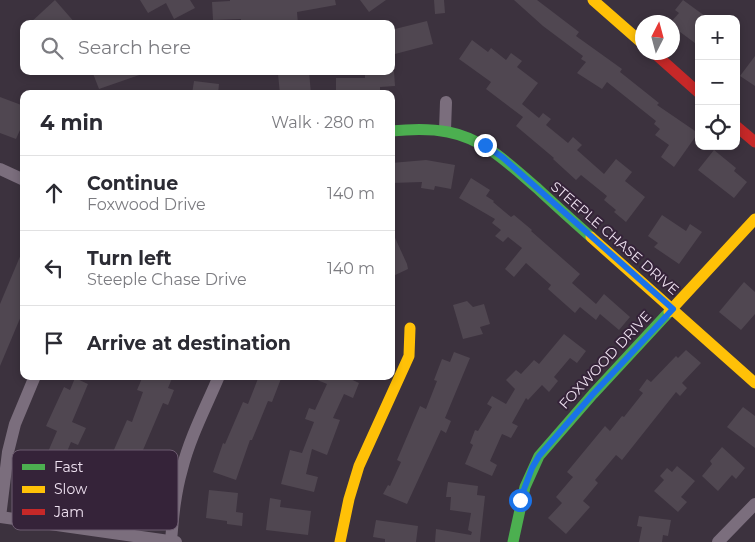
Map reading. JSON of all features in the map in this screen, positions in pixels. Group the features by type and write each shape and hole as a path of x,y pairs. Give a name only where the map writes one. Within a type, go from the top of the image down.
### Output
{"street":[{"path":"593,0 635,37"},
{"path":"662,60 695,89"},
{"path":"445,130 446,102"},
{"name":"STEEPLE CHASE DRIVE","path":"395,130 413,128 445,130 466,136 485,145 502,157 755,383"},
{"path":"740,129 755,142"},
{"path":"0,169 20,178"},
{"name":"FOXWOOD DRIVE","path":"513,542 524,487 539,456 593,394 755,219"},
{"path":"340,542 349,499 359,466 409,356 410,328"},
{"path":"0,517 8,452 16,424 33,380"},
{"path":"178,485 187,450 217,380"},
{"path":"718,542 755,504"},
{"path":"90,530 173,542"}],"building":[{"path":"55,0 72,20 33,20"},
{"path":"140,0 190,0 195,8 174,19 166,3 148,13"},
{"path":"335,0 336,5 297,12 298,20 213,20 212,2"},
{"path":"360,0 386,0 369,12"},
{"path":"434,0 444,0 445,13 435,14"},
{"path":"514,0 537,0 579,32 576,36 622,69 620,72 659,103 657,105 695,131 695,137 674,167 661,157 669,145 655,135 660,129 654,124 656,121 607,82 602,89 577,73 586,62 581,59 583,56 543,26"},
{"path":"683,0 704,15 695,15 695,43 680,32 680,15 677,15 679,13 675,10"},
{"path":"427,21 433,44 395,54 395,29"},
{"path":"472,40 488,52 491,48 506,60 511,53 522,61 517,67 538,83 522,104 539,118 543,113 551,119 546,125 568,143 573,137 582,145 577,150 604,174 616,159 632,172 625,181 645,197 626,222 604,200 607,196 581,175 576,180 554,158 516,126 523,117 486,89 491,82 459,59"},
{"path":"755,56 755,86 740,76"},
{"path":"94,75 139,75 99,89"},
{"path":"278,75 309,75 311,90 280,90"},
{"path":"365,75 394,75 395,86 380,87 380,90 336,90 336,78 365,78"},
{"path":"194,81 219,84 218,90 193,90"},
{"path":"0,97 20,104 20,130 16,139 0,133"},
{"path":"714,150 736,168 734,171 747,182 734,198 698,170"},
{"path":"426,160 455,165 451,189 435,186 434,190 421,188 422,182 395,183 395,163"},
{"path":"471,178 490,190 486,196 511,217 514,215 580,274 572,283 596,304 604,294 630,317 619,330 600,314 596,320 580,307 575,313 548,289 551,285 526,263 514,277 505,269 522,248 508,237 503,242 495,236 501,230 492,223 495,219 459,198"},
{"path":"662,215 686,231 690,224 702,232 679,264 654,247 658,243 648,236"},
{"path":"395,238 407,264 408,269 395,275"},
{"path":"20,256 20,318 0,366 0,304"},
{"path":"744,282 755,292 755,314 741,330 719,312"},
{"path":"467,301 473,307 484,304 490,324 480,327 483,334 463,339 453,305"},
{"path":"564,334 586,351 577,363 570,358 554,377 558,381 549,392 542,385 528,400 526,398 512,423 518,426 511,438 502,434 490,461 497,465 492,476 465,464 473,445 470,443 475,430 478,431 492,407 487,404 492,396 506,404 515,389 506,380 516,370 521,374 534,360 539,364"},
{"path":"686,350 701,363 682,383 687,388 680,396 676,392 622,460 616,455 595,480 598,483 583,501 590,507 566,534 548,518 562,503 556,497 573,477 567,472 605,426 610,431 622,416 624,417 643,393 639,390 647,379 651,382 676,356 678,358"},
{"path":"454,352 470,358 445,418 451,421 446,433 441,430 407,504 383,494 388,485 390,486 401,462 397,460 420,406 426,409 437,381 434,380 442,359 450,362"},
{"path":"74,380 88,384 72,422 86,428 78,445 71,442 68,450 49,450 57,431 46,426 64,387 70,390"},
{"path":"141,380 171,380 168,388 174,390 168,405 163,403 143,450 114,450 127,420 132,422 143,392 137,390"},
{"path":"257,380 280,380 272,402 268,401 252,440 250,440 236,480 213,472 223,443 225,444 243,402 248,404"},
{"path":"318,380 353,380 359,383 353,398 344,394 333,418 340,420 327,455 312,449 306,474 318,477 314,492 281,484 290,450 302,453 314,422 305,419 309,408 315,410 327,384"},
{"path":"743,407 755,416 755,448 727,427"},
{"path":"722,447 745,468 736,479 732,475 718,491 702,476 712,464 710,461"},
{"path":"677,466 695,481 681,497 687,502 678,512 654,491 664,480 660,476 667,468 672,472"},
{"path":"448,482 478,486 477,495 485,496 480,542 435,542 436,529 471,535 472,532 468,530 471,513 450,510 451,497 446,497"},
{"path":"209,490 238,493 236,512 243,513 242,526 227,524 227,521 206,518"},
{"path":"270,498 281,500 280,507 311,511 308,535 266,530"},
{"path":"639,516 671,520 668,536 663,535 662,542 639,542 642,527 637,526"},
{"path":"376,520 418,526 416,542 385,542 385,539 373,537"}],"traffic: fast":[{"path":"395,131 434,130 461,135 474,140 507,162 591,237"},
{"path":"513,542 525,487 539,456 669,312"}],"traffic: slow":[{"path":"593,0 635,37"},
{"path":"669,312 755,219"},
{"path":"591,237 755,383"},
{"path":"340,542 349,499 359,466 409,356 410,328"}],"traffic: jam":[{"path":"662,60 695,89"},
{"path":"740,129 755,142"}],"route":[{"path":"485,145 502,157 673,309 593,394 539,456 532,468 520,500"}]}
